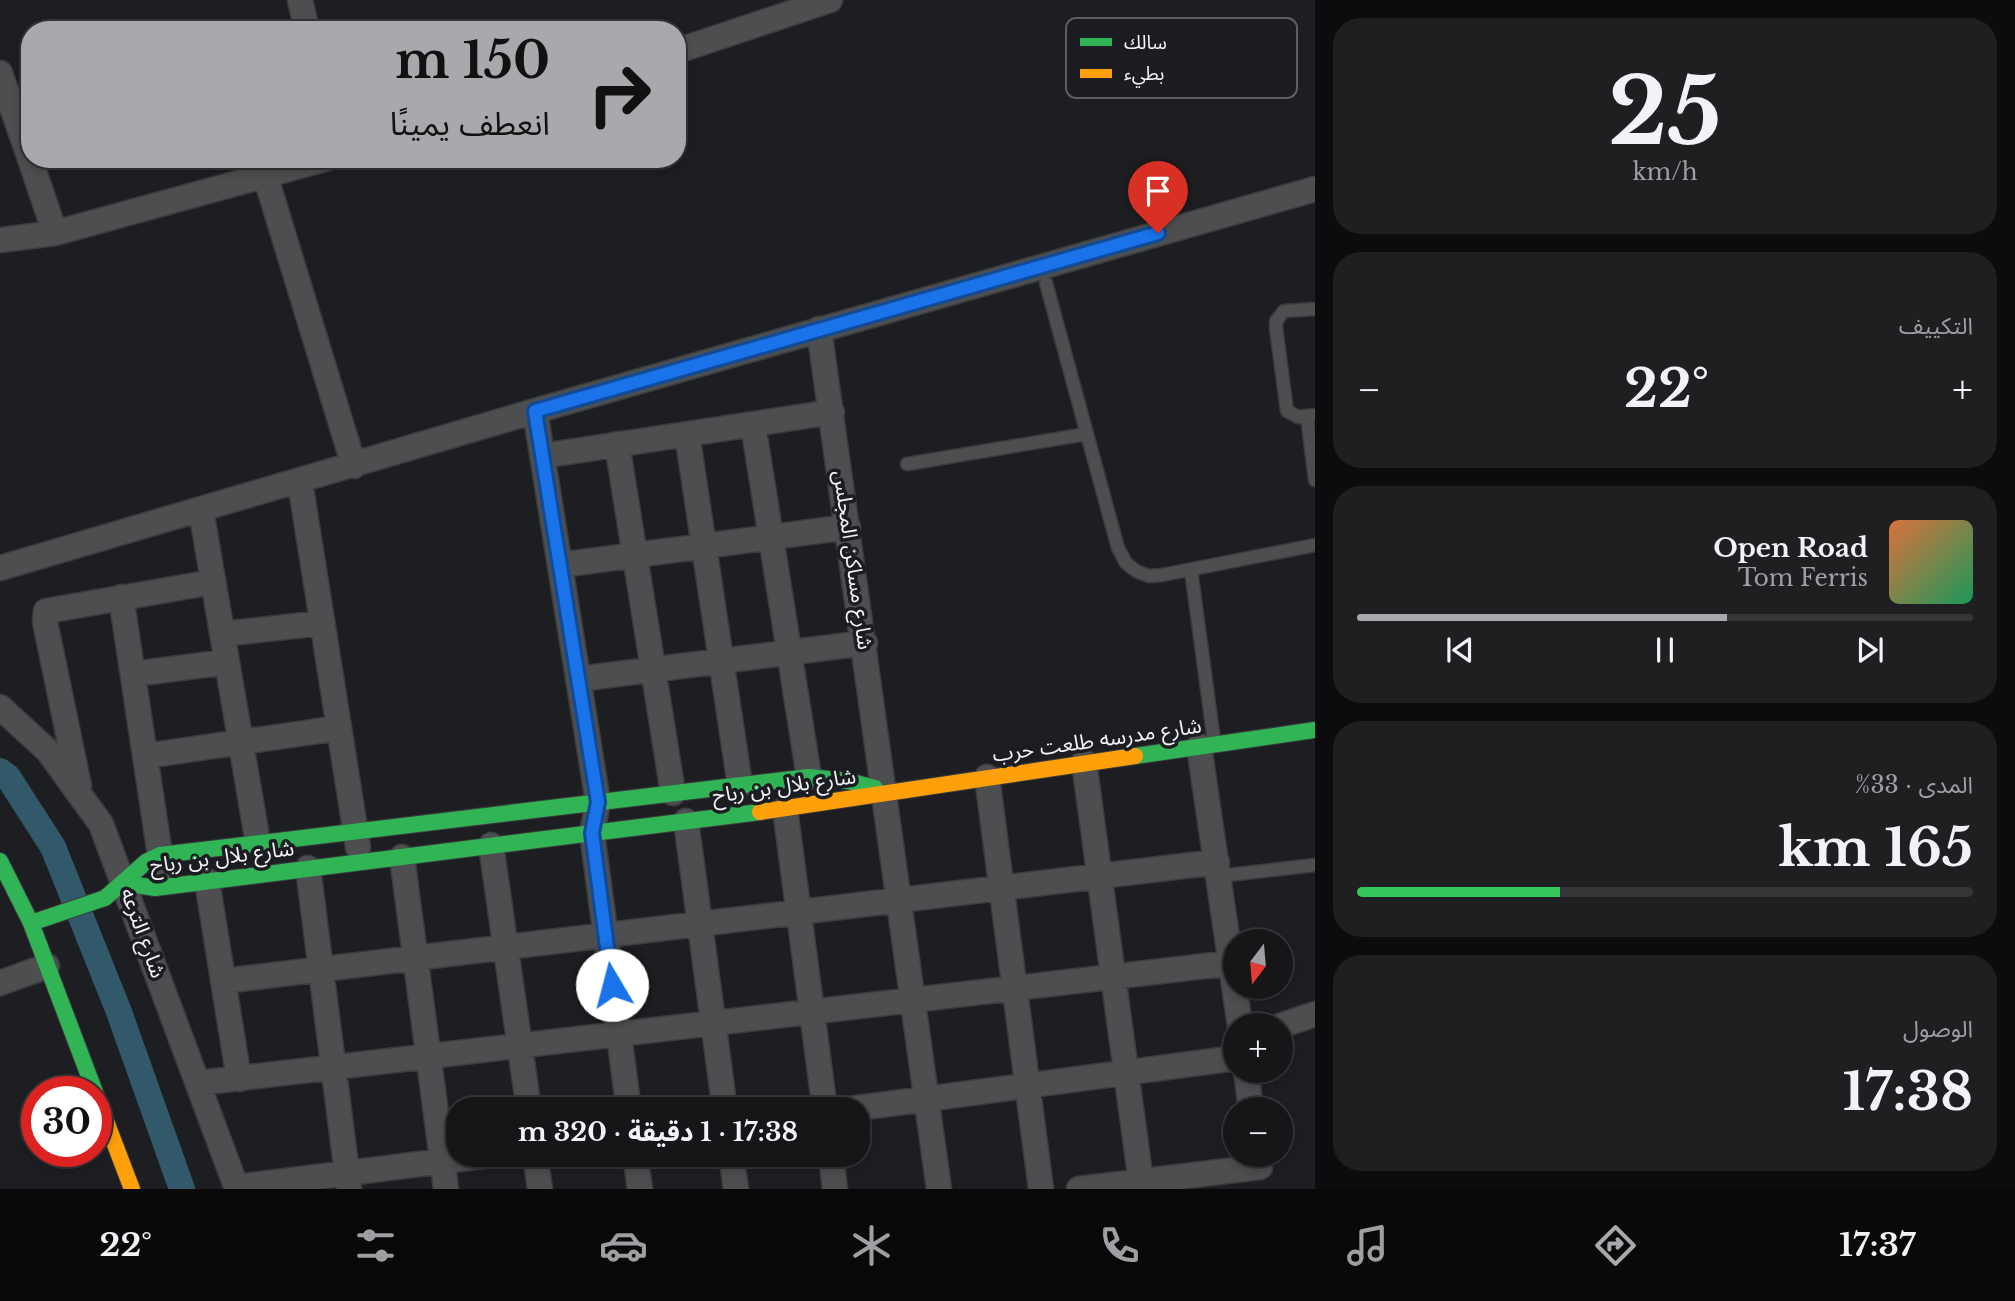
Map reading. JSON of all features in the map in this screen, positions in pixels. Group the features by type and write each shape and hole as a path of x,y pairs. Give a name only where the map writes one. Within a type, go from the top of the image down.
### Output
{"street":[{"path":"300,0 305,21"},
{"path":"686,48 830,0"},
{"path":"0,73 21,133"},
{"path":"33,168 55,233"},
{"path":"0,240 55,233 297,168"},
{"path":"266,178 354,466"},
{"path":"0,568 819,329 1315,189"},
{"name":"شارع مساكن المجلس","path":"819,329 886,791 939,1189"},
{"path":"535,411 598,802 592,833 627,1097"},
{"path":"542,456 832,412"},
{"path":"753,424 809,777"},
{"path":"687,434 740,785"},
{"path":"617,444 673,793"},
{"path":"300,482 360,862"},
{"path":"201,510 258,843"},
{"path":"559,565 848,527"},
{"path":"80,790 45,615 51,608 214,582"},
{"path":"121,597 165,886"},
{"path":"222,635 322,623"},
{"path":"578,678 865,643"},
{"path":"133,674 227,662"},
{"name":"شارع الترعه","path":"0,707 48,751 80,790 101,824 237,1188"},
{"path":"145,756 339,728"},
{"name":"شارع مدرسه طلعت حرب","path":"886,791 1315,730"},
{"path":"1207,745 1226,929"},
{"path":"1084,762 1141,1185"},
{"name":"شارع بلال بن رباح","path":"809,777 848,781 886,791 785,809 207,881 145,887 124,883 138,866 160,855 258,843 809,777"},
{"path":"987,777 1041,1189"},
{"path":"785,809 823,1097"},
{"path":"687,821 723,1097"},
{"path":"491,845 527,1097"},
{"path":"402,856 446,1189"},
{"path":"0,861 31,923 89,1076"},
{"path":"308,868 348,1181"},
{"path":"223,981 1100,876 1218,869"},
{"path":"207,881 239,1079"},
{"path":"31,923 100,901 124,883"},
{"path":"198,1083 1223,964"},
{"path":"0,983 47,966"},
{"path":"1293,1022 1315,1014"},
{"path":"870,1106 1223,1060"},
{"path":"112,1136 132,1189"},
{"path":"237,1188 348,1181 446,1161"},
{"path":"537,1167 540,1189"},
{"path":"637,1167 640,1189"},
{"path":"733,1167 736,1189"},
{"path":"832,1167 835,1189"},
{"path":"1079,1189 1141,1185 1260,1170"}],"lane":[{"path":"1046,283 1113,535 1126,563 1149,576 1315,545"},
{"path":"1315,309 1284,312 1276,321 1287,411 1298,417 1311,416 1315,480"},
{"path":"907,464 1086,434"},
{"path":"1191,569 1207,745"},
{"path":"1218,869 1315,865"}],"waterway":[{"path":"0,771 8,777 53,847 119,1012 182,1189"}],"traffic: fast":[{"path":"1135,756 1315,730"},
{"path":"31,923 105,898 146,862 160,855 809,777 848,781 875,788"},
{"path":"124,883 155,888 760,812"},
{"path":"0,861 31,923 89,1076"}],"traffic: slow":[{"path":"760,812 1135,756"},
{"path":"112,1137 132,1189"}],"route":[{"path":"612,985 592,833 598,802 535,411 1158,233"}]}
